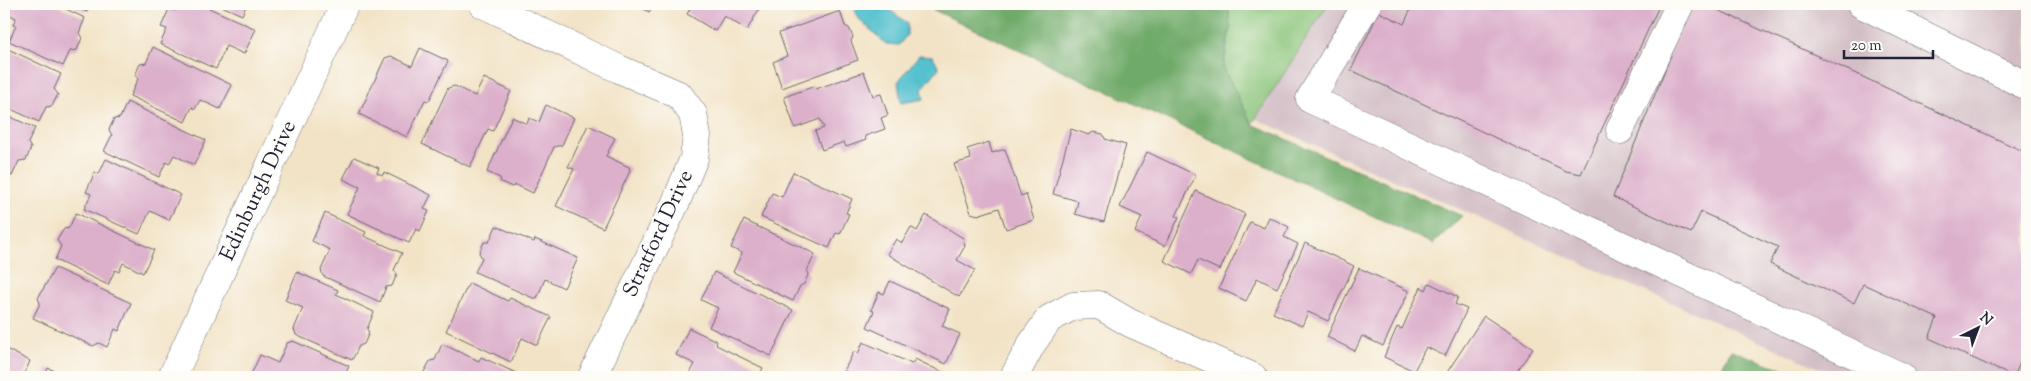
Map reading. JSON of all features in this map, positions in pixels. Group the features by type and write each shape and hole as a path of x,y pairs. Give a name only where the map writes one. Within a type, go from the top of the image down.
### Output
{"street":[{"name":"Edinburgh Drive","path":"172,377 345,4"},
{"name":"Stratford Drive","path":"483,4 619,69 679,95 693,114 697,136 694,158 676,202 592,377"},
{"path":"1367,4 1310,99 1902,377"},
{"path":"1620,130 1680,4"},
{"path":"1861,4 2027,86"},
{"path":"1014,377 1031,345 1049,319 1073,306 1099,305 1130,323 1253,377"}],"shaded area":[{"path":"1328,4 2027,4 2027,377 1839,377 1256,119"}],"green space":[{"path":"921,4 1228,4 1230,28 1223,67 1252,124 1462,216 1433,244"},
{"path":"1228,4 1328,4 1252,124 1223,67 1230,28"},
{"path":"1731,350 1804,377 1716,377"}],"water":[{"path":"861,4 882,4 907,23 907,35 899,45 886,44 859,19 855,10"},
{"path":"919,55 933,56 939,68 922,89 924,99 901,103 898,82"}],"building":[{"path":"4,4 55,4 85,18 79,33 82,38 77,50 70,51 63,66 9,41 16,26 13,25 16,18 4,12"},
{"path":"69,4 90,4 87,12"},
{"path":"178,4 200,4 256,29 244,54 226,46 216,69 160,44 167,29 161,27 169,9 175,11"},
{"path":"217,4 247,4 242,15"},
{"path":"635,4 654,4 649,12"},
{"path":"693,4 762,4 747,30 724,16 715,31 687,14"},
{"path":"1413,4 1660,4 1581,174 1566,171 1351,70 1379,12 1404,24"},
{"path":"1692,4 1705,4 2027,153 2027,361 2022,358 2014,377 1929,338 1937,318 1863,284 1854,303 1770,264 1778,247 1701,212 1691,233 1613,197"},
{"path":"840,11 845,26 849,28 853,37 851,41 858,60 782,88 773,62 787,56 779,33"},
{"path":"4,47 61,74 54,89 58,94 52,106 46,107 39,122 4,106"},
{"path":"153,47 232,85 220,109 200,100 195,109 192,107 185,122 130,96 138,79 135,75 140,64 146,63"},
{"path":"420,48 448,61 429,101 425,100 407,137 359,114 385,58 391,56 412,66"},
{"path":"864,72 873,96 881,94 888,115 881,118 885,129 865,136 866,140 846,147 844,142 822,150 815,131 824,128 820,119 795,128 784,97 815,86 816,89"},
{"path":"484,78 511,91 493,131 488,129 470,167 422,144 448,88 455,86 475,96"},
{"path":"127,102 206,140 194,165 174,155 169,164 166,162 159,177 104,151 112,135 109,130 114,119 120,118"},
{"path":"546,105 574,118 562,145 554,147 533,193 516,185 512,187 501,182 500,178 487,172 512,117 527,124 529,118 539,122"},
{"path":"4,114 35,128 28,143 31,148 26,160 19,161 12,176 4,172"},
{"path":"588,125 615,138 606,156 629,167 630,171 603,228 556,206 574,169 568,167"},
{"path":"1071,129 1089,135 1093,132 1103,134 1105,139 1126,145 1104,222 1075,214 1078,201 1053,194"},
{"path":"989,142 992,153 1005,149 1021,196 1026,194 1034,220 1006,229 999,208 978,215 971,213 954,164 971,159 967,149"},
{"path":"1147,152 1196,175 1176,216 1179,217 1165,246 1135,232 1142,217 1120,207"},
{"path":"354,157 379,168 377,173 383,175 384,172 431,195 424,209 429,211 420,231 416,229 409,243 347,214 360,187 343,179"},
{"path":"106,159 181,195 169,220 150,211 139,234 84,209 91,194 86,192 95,172 99,174"},
{"path":"793,172 852,199 846,213 849,214 840,234 836,233 829,248 761,217 772,193 782,197"},
{"path":"1196,191 1245,214 1220,270 1198,260 1191,274 1164,261"},
{"path":"76,213 154,250 143,273 123,263 119,272 115,270 108,285 55,260 61,246 57,240 64,229 69,228"},
{"path":"325,213 366,232 364,236 402,253 394,270 397,274 392,286 386,287 380,302 323,276 321,270 330,250 312,241"},
{"path":"926,215 963,238 965,246 957,260 975,270 959,297 887,254 896,239 902,243 911,227 917,231"},
{"path":"1269,217 1289,227 1284,237 1298,244 1277,288 1257,278 1246,301 1219,288 1250,222 1264,228"},
{"path":"744,220 815,254 807,271 808,275 804,284 800,286 793,301 733,272 742,253 731,248"},
{"path":"496,226 534,242 535,239 578,258 564,288 545,279 537,298 533,298 475,272 482,258 479,253 484,242 489,242"},
{"path":"1305,243 1354,266 1328,321 1308,312 1302,326 1273,313"},
{"path":"55,268 131,303 119,331 115,329 107,347 99,343 93,346 33,318 40,303 38,298"},
{"path":"1359,268 1409,291 1383,346 1362,336 1355,351 1327,337"},
{"path":"297,272 338,290 336,294 374,312 367,329 369,333 364,344 359,346 352,360 296,335 294,329 303,308 285,300"},
{"path":"714,272 793,310 771,356 709,327 718,308 701,300"},
{"path":"890,281 950,309 942,326 960,334 946,364 867,327 874,311 871,310 879,292 884,294"},
{"path":"469,283 508,301 510,298 551,317 537,345 522,338 511,362 446,331"},
{"path":"1429,283 1458,297 1455,304 1467,309 1445,356 1426,347 1414,371 1384,357 1397,327 1402,329 1421,287 1426,290"},
{"path":"1484,316 1533,348 1513,377 1444,377"},
{"path":"689,328 717,341 716,345 763,368 758,377 688,377 695,364 676,355"},
{"path":"293,341 349,366 344,377 250,377 260,355 278,363 287,343"},
{"path":"863,342 912,364 915,359 942,372 939,377 847,377 849,373 844,371 854,351 858,354"},
{"path":"442,344 479,361 481,357 525,377 427,377 424,372 430,361 435,360"},
{"path":"4,348 30,361 23,377 4,377"},
{"path":"48,368 69,377 44,377"}]}
